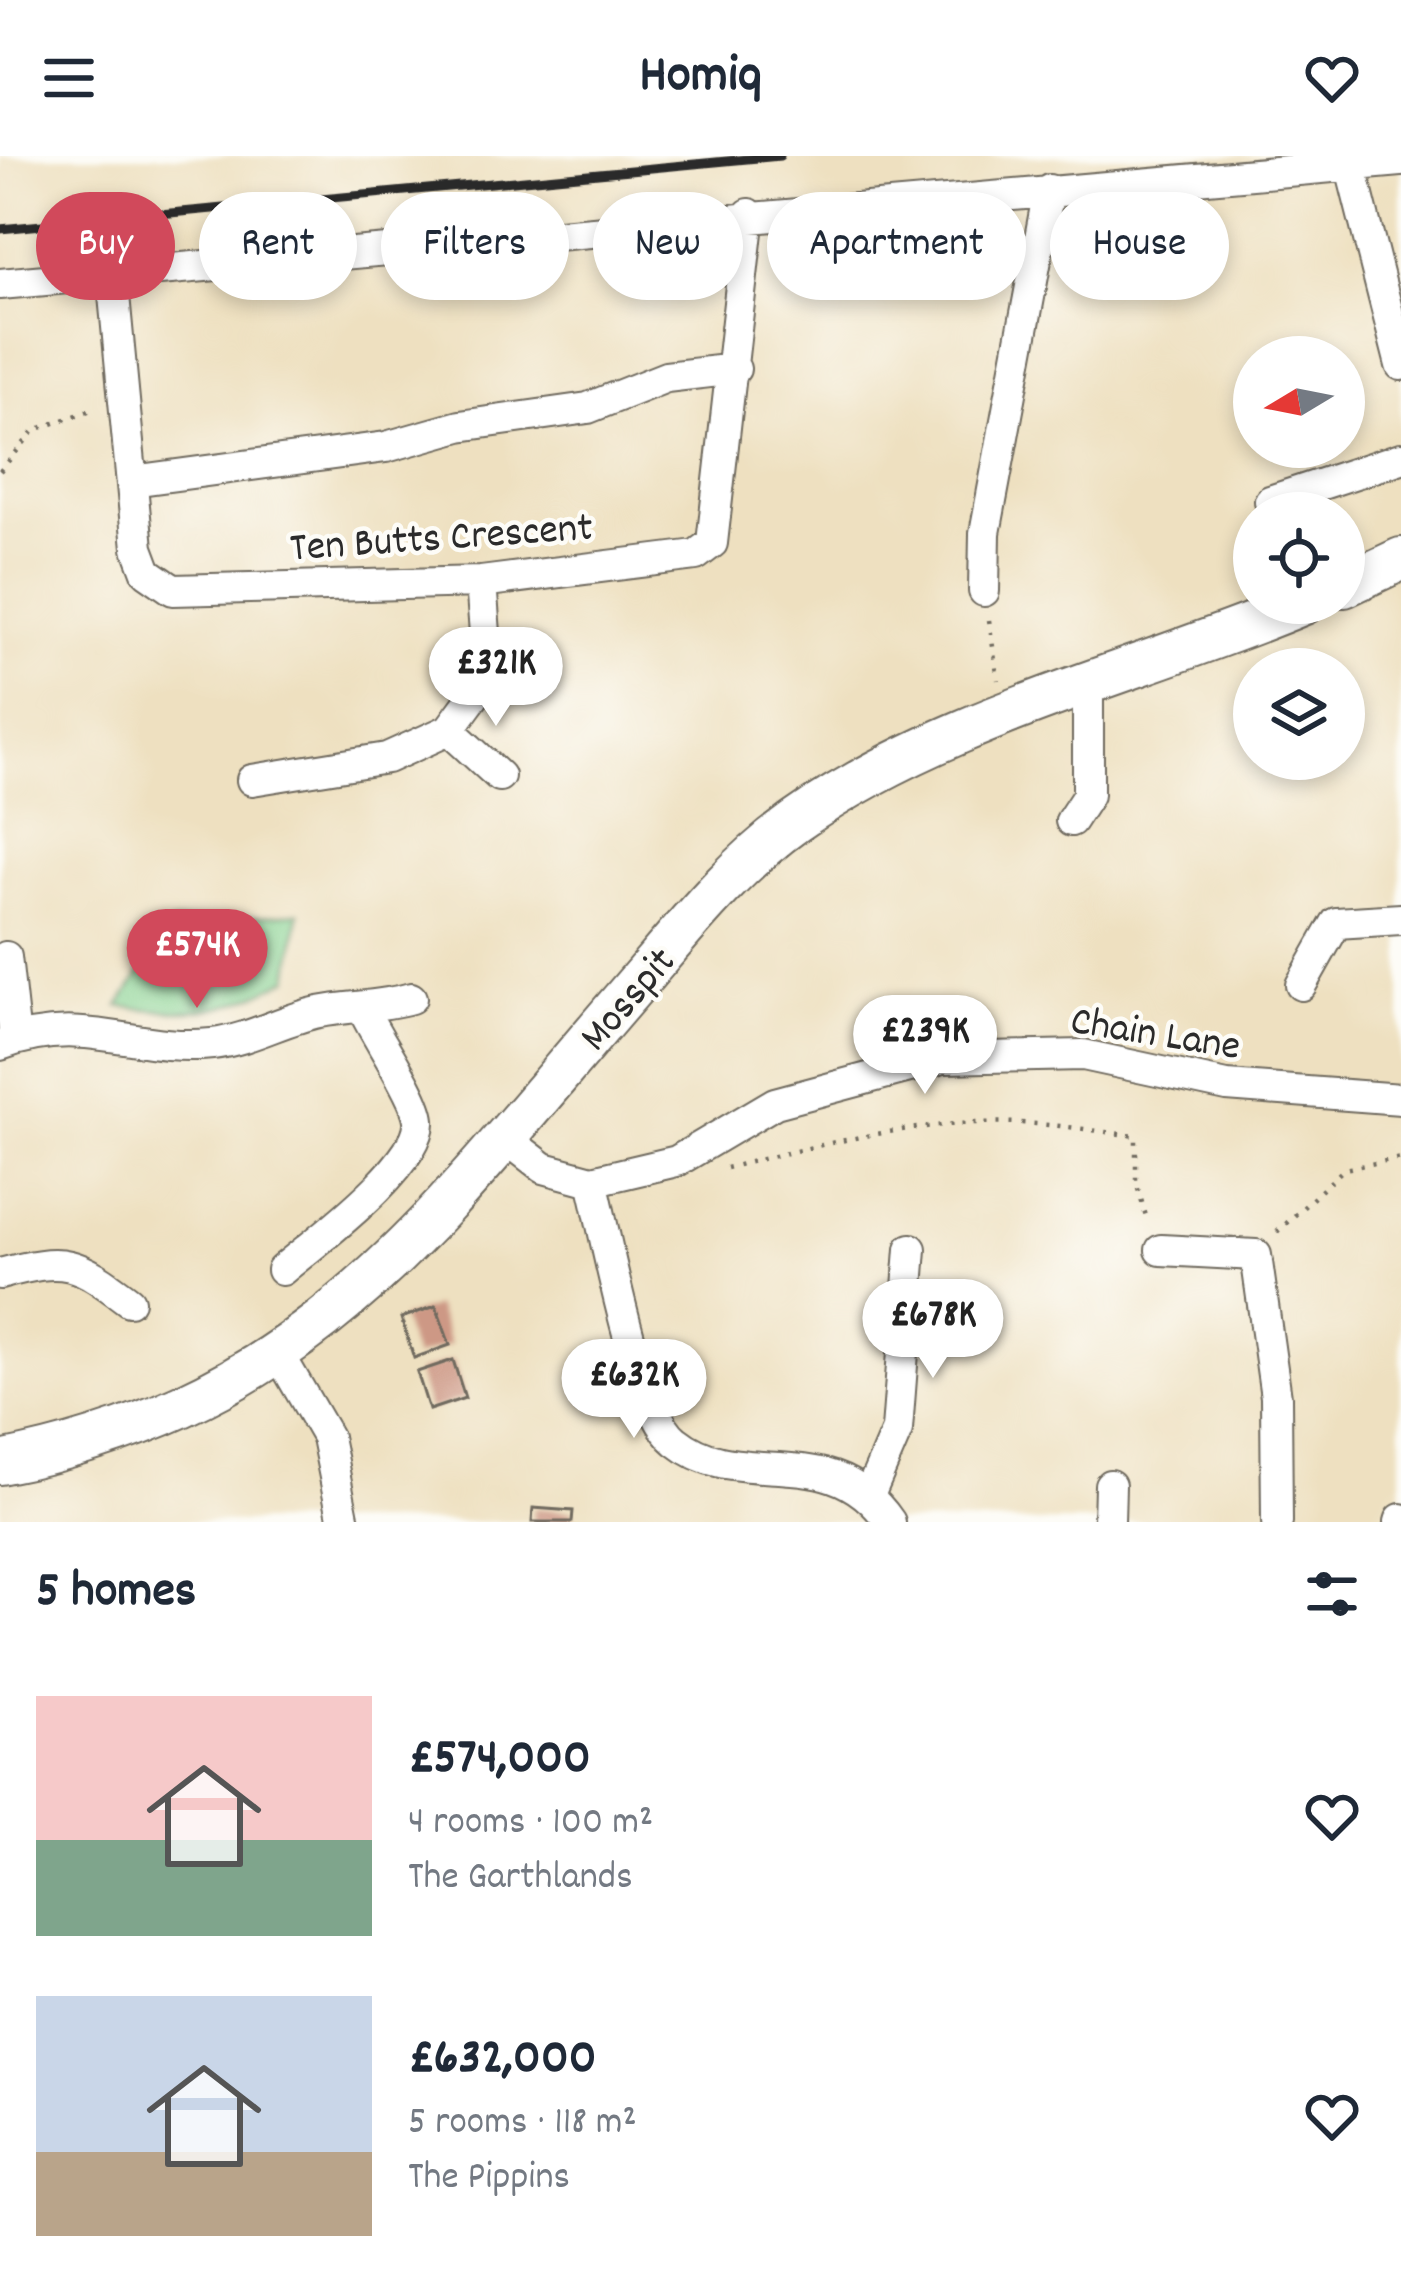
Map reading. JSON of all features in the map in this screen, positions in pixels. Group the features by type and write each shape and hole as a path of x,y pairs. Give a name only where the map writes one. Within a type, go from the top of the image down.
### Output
{"highway":[{"path":"1365,576 1401,560"},
{"name":"Mosspit","path":"0,1462 183,1406 279,1354 394,1262 721,886 798,820 876,775 1003,716 1249,624"}],"street":[{"path":"175,268 749,214 1401,161"},
{"path":"1350,164 1401,365"},
{"path":"984,591 985,533 1049,190"},
{"name":"Ten Butts Crescent","path":"114,300 142,560 147,572 173,590 481,582 696,555 712,543 749,214"},
{"path":"0,284 36,281"},
{"path":"132,481 386,447 460,426 562,414 601,404 644,382 735,370"},
{"path":"1300,492 1401,458"},
{"path":"253,780 387,758 449,730 474,696 487,646 481,582"},
{"path":"1070,820 1088,796 1088,685"},
{"path":"449,730 499,776"},
{"path":"1301,985 1336,923 1401,919"},
{"path":"6,956 8,1042 72,1029 176,1045 213,1044 320,1012 364,1011 411,998"},
{"path":"282,1270 352,1211 415,1141 419,1120 409,1093 364,1011"},
{"name":"Chain Lane","path":"592,1180 677,1161 775,1103 943,1058 1083,1054 1227,1086 1401,1099"},
{"path":"504,1138 544,1168 592,1180 639,1368 653,1412 674,1440 709,1460 797,1468 870,1493 890,1522"},
{"path":"870,1493 897,1430 910,1249"},
{"path":"1161,1250 1256,1255 1276,1397 1277,1522"},
{"path":"0,1274 38,1264 82,1265 129,1301"},
{"path":"279,1354 327,1437 344,1522"},
{"path":"1109,1522 1110,1485"}],"path":[{"path":"0,471 35,430 123,399"},
{"path":"984,591 1003,716"},
{"path":"677,1161 712,1171 843,1139 946,1126 1032,1124 1136,1136 1136,1182 1161,1250"},
{"path":"1256,1255 1310,1196 1344,1169 1401,1158"}],"green space":[{"path":"299,913 289,978 267,990 207,1009 119,1006 172,923"}],"building":[{"path":"436,1306 450,1345 414,1358 401,1318"},
{"path":"453,1360 465,1398 429,1410 417,1372"},
{"path":"533,1508 573,1511 572,1522 532,1522"}],"railway":[{"path":"0,229 780,156"}]}
